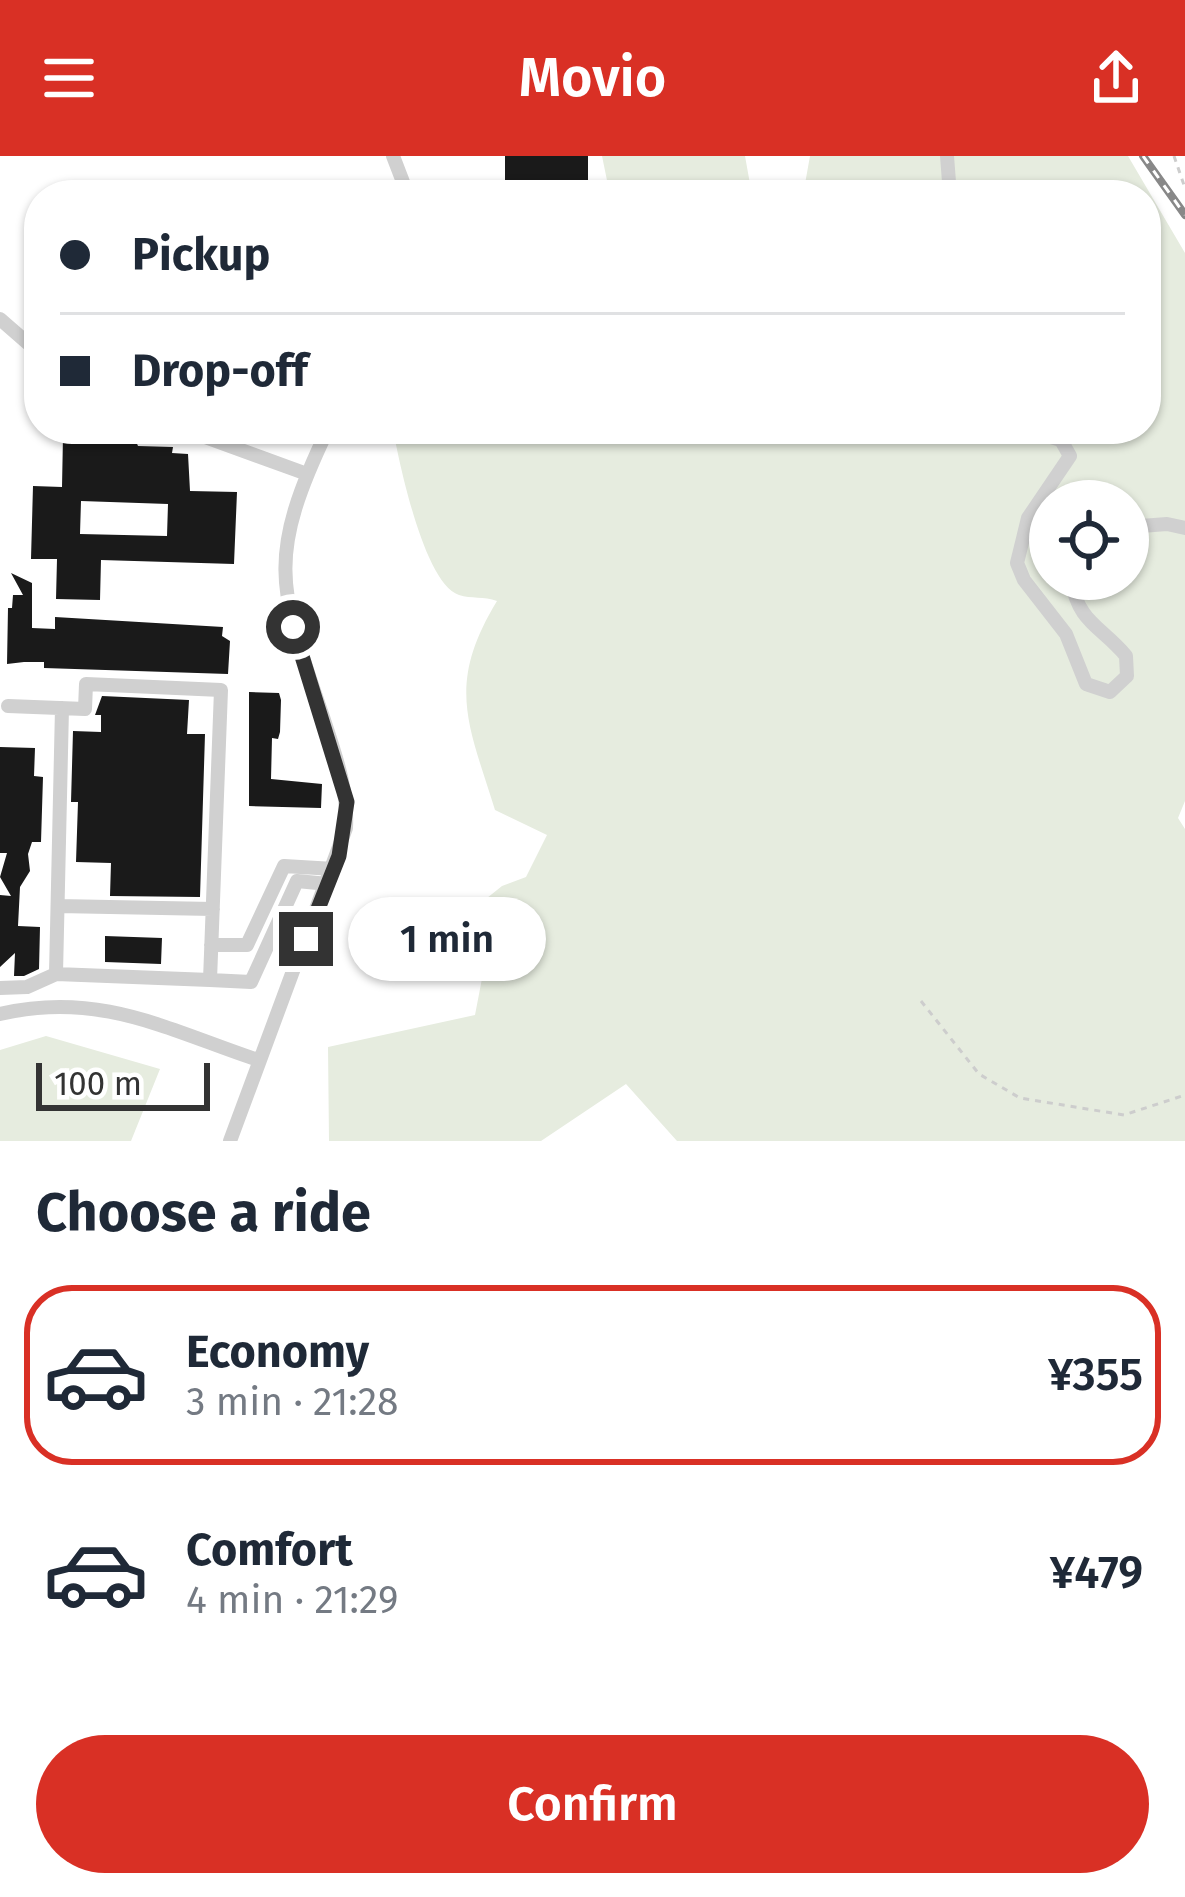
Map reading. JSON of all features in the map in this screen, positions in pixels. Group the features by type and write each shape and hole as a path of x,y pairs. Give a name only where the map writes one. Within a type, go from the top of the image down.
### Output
{"street":[{"path":"0,319 24,340"},
{"path":"224,444 307,474"},
{"path":"230,1141 346,828 347,802 285,602 282,566 287,531 321,444"},
{"path":"1054,480 1070,456 1063,444"},
{"path":"1029,517 1017,563 1029,586"},
{"path":"1149,525 1185,528"},
{"path":"1040,600 1066,634 1085,684 1110,692 1127,676 1126,656 1090,626 1077,600"},
{"path":"8,706 85,709 86,684 221,690 210,980"},
{"path":"56,974 62,708"},
{"path":"211,945 247,945 284,866 331,876"},
{"path":"0,988 27,987 56,974 250,982 297,880 331,876"},
{"path":"58,906 213,909"},
{"path":"0,1014 53,1004 95,1006 258,1060"}],"path":[{"path":"1174,156 1185,188"},
{"path":"921,1001 979,1074 1020,1098 1124,1115 1185,1095"}],"shaded area":[{"path":"602,156 745,156 749,180 607,180"},
{"path":"810,156 1128,156 1142,180 806,180"},
{"path":"1161,212 1185,253 1185,801 1178,818 1185,829 1185,1141 677,1141 626,1084 541,1141 329,1141 328,1047 475,1015 494,916 487,898 526,877 547,835 495,810 470,728 467,681 471,657 497,601 459,595 446,586 416,521 396,444 1161,444"},
{"path":"46,1036 160,1069 131,1141 0,1141 0,1050"}],"building":[{"path":"505,156 588,156 588,180 505,180"},
{"path":"63,444 173,447 172,453 188,454 190,491 237,492 234,564 101,560 100,600 56,599 57,559 31,559 33,486 62,487","holes":["81,501 168,504 167,536 80,534"]},
{"path":"11,573 32,583 32,628 55,629 55,617 223,627 222,636 230,641 228,674 44,668 44,662 7,664 8,608 12,608 13,595 23,595"},
{"path":"249,692 279,693 281,700 280,732 278,739 272,738 271,779 322,784 321,808 249,806"},
{"path":"102,696 189,700 187,734 205,734 200,897 110,896 111,863 76,862 78,802 71,802 73,731 101,732 101,715 95,715"},
{"path":"0,747 35,748 34,776 43,777 41,842 32,842 28,854 30,871 20,887 18,926 40,927 39,969 24,976 14,976 15,953 0,967 0,895 11,896 0,877 7,853 0,853"},
{"path":"105,936 162,938 161,964 105,962"}],"railway":[{"path":"1143,156 1160,180"},
{"path":"1161,181 1185,215"}],"route":[{"path":"293,627 347,802 339,856 306,939"}]}
